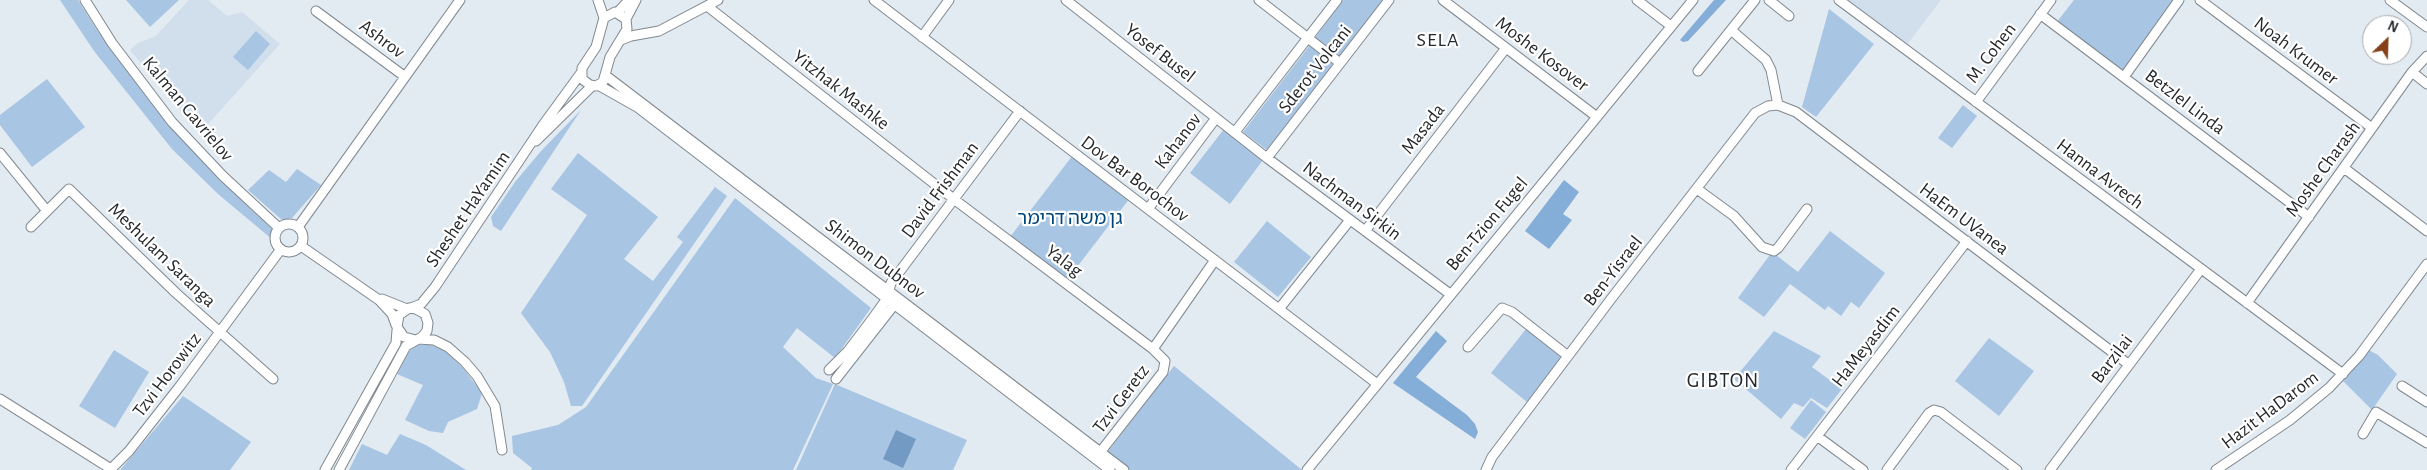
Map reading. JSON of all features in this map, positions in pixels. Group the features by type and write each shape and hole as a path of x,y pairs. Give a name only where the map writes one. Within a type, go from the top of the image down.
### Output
{"street":[{"name":"Kalman Gavrielov","path":"85,0 112,42 172,122 223,176 279,228"},
{"path":"298,226 460,0"},
{"path":"600,0 616,12 636,32 646,35"},
{"path":"600,0 604,18 616,12 629,0"},
{"path":"627,22 636,0"},
{"path":"621,40 631,36 646,35 659,31 718,0"},
{"name":"Dov Bar Borochov","path":"874,0 1376,384"},
{"path":"922,37 949,0"},
{"name":"Yosef Busel","path":"1066,0 1235,132"},
{"path":"1259,0 1340,63"},
{"name":"Sderot Volcani","path":"1235,132 1337,0"},
{"name":"Sderot Volcani","path":"1267,158 1389,0"},
{"name":"Moshe Kosover","path":"1443,0 1597,117"},
{"path":"1637,0 1671,26"},
{"name":"Ben-Tzion Fugel","path":"1307,470 1693,0"},
{"path":"1698,71 1755,0"},
{"path":"1769,0 1789,16"},
{"name":"Hanna Avrech","path":"1839,0 2343,374"},
{"name":"M. Cohen","path":"1976,102 2051,0"},
{"path":"2124,77 2179,0"},
{"name":"Noah Krumer","path":"2200,0 2372,128"},
{"path":"2390,0 2427,27"},
{"name":"Yitzhak Mashke","path":"707,6 955,200"},
{"name":"Ashrov","path":"316,11 404,76"},
{"name":"Betzlel Linda","path":"2040,14 2309,217"},
{"name":"Sheshet HaYamim","path":"409,309 421,304 435,287 581,73 596,47 604,18"},
{"name":"Sheshet HaYamim","path":"527,150 595,86 603,82 610,57 621,40 627,22"},
{"path":"1731,30 1766,60 1771,70 1778,105"},
{"name":"Masada","path":"1365,231 1506,48"},
{"name":"Moshe Charash","path":"2247,303 2412,72 2427,56"},
{"path":"2412,72 2427,84"},
{"path":"581,73 583,81 595,86"},
{"name":"Shimon Dubnov","path":"605,74 889,298 1098,455 1110,470"},
{"name":"Shimon Dubnov","path":"595,86 637,107 1098,455 1124,470"},
{"name":"Ben-Yisrael","path":"1486,470 1492,457 1568,356 1755,113 1768,106 1778,105"},
{"name":"HaEm UVanea","path":"1778,105 1796,112 2128,364"},
{"name":"David Frishman","path":"836,379 889,298 891,283 1020,111"},
{"name":"Kahanov","path":"1148,208 1216,118"},
{"name":"Nachman Sirkin","path":"1235,132 1267,158 1450,294"},
{"path":"0,153 47,211"},
{"path":"2344,168 2427,231"},
{"name":"Meshulam Saranga","path":"31,227 69,189 176,293 273,379"},
{"path":"1697,189 1734,216 1762,246 1774,251 1807,209"},
{"name":"Yalag","path":"955,200 1153,349"},
{"path":"1279,309 1350,220"},
{"path":"286,224 298,226 303,238 301,246 289,252 281,249 275,236 279,228 286,224"},
{"name":"HaMeyasdim","path":"1791,470 1967,241"},
{"path":"301,246 367,292 387,309 404,337 429,339 442,343"},
{"name":"Tzvi Horowitz","path":"111,469 129,451 281,249"},
{"name":"Tzvi Geretz","path":"1098,455 1163,372 1165,361 1153,349 1215,260"},
{"name":"Hazit HaDarom","path":"2216,470 2290,420 2343,374 2372,339 2427,264"},
{"name":"Barzilai","path":"2050,470 2201,269"},
{"name":"Sheshet HaYamim","path":"428,321 429,303 435,287"},
{"path":"367,292 409,309 421,311 428,321 432,333 465,362 490,394 498,417 502,450"},
{"name":"David Frishman","path":"829,370 848,351 889,298"},
{"path":"1468,348 1502,308 1512,312 1568,356"},
{"path":"325,470 396,343 399,315 409,309"},
{"path":"339,470 406,346 426,333 428,321"},
{"path":"2402,386 2427,402"},
{"path":"0,399 111,469"},
{"path":"1887,470 1929,413 1934,410 1941,412 2018,470"},
{"path":"2363,434 2376,412 2427,443"},
{"path":"1818,436 1863,470"}],"shaded area":[{"path":"189,0 208,0 227,16 242,12 280,44 200,133 130,50 138,43 156,36"},
{"path":"1714,0 1726,0 1688,41 1683,42 1680,40"},
{"path":"1845,0 1941,0 1906,46"},
{"path":"1564,180 1579,192 1563,214 1572,220 1549,249 1525,231"},
{"path":"1436,331 1447,341 1416,377 1467,415 1475,424 1478,432 1475,439 1393,383"},
{"path":"896,430 916,439 903,468 883,459"}],"green space":[{"path":"60,0 78,0 97,30 161,116 211,171 273,230 273,240 218,194 172,149 94,51"},
{"path":"126,0 179,0 150,27"},
{"path":"1343,0 1384,0 1339,58 1315,38"},
{"path":"2074,0 2177,0 2123,73 2056,23"},
{"path":"1829,9 1874,44 1816,117 1802,107"},
{"path":"256,31 270,44 248,70 233,57"},
{"path":"1310,45 1333,64 1267,150 1243,132"},
{"path":"47,79 85,127 32,167 0,125 0,115"},
{"path":"1963,105 1977,116 1952,148 1938,138"},
{"path":"581,110 501,231 493,226 491,217 515,182 542,150"},
{"path":"1224,129 1263,160 1230,204 1190,173"},
{"path":"578,153 658,217 624,259 653,281 683,242 677,237 715,187 727,196 582,406 571,406 564,382 550,352 521,313 587,215 551,189"},
{"name":"גן משה דרימר","path":"1073,155 1130,198 1067,280 1010,237"},
{"path":"297,169 321,185 292,218 282,220 248,190 269,170 286,182"},
{"path":"735,198 871,308 835,358 797,328 783,347 816,378 833,384 793,470 531,470 532,468 513,453 512,436 558,425 586,407"},
{"path":"1267,221 1311,257 1278,297 1234,262"},
{"path":"1830,231 1885,273 1859,308 1851,302 1841,316 1828,306 1825,310 1790,284 1764,317 1738,298 1772,252 1798,272"},
{"path":"1526,329 1561,357 1527,402 1491,373"},
{"path":"1774,331 1821,356 1812,367 1842,389 1827,408 1811,398 1803,407 1794,403 1781,419 1734,379"},
{"path":"1989,338 2034,371 1999,416 1955,381"},
{"path":"418,345 431,345 446,352 463,368 482,393 477,409 448,422 443,433 429,431 405,420 423,385 397,374 409,351"},
{"path":"2367,349 2378,355 2397,374 2372,410 2342,380"},
{"path":"114,350 149,372 115,428 79,406"},
{"path":"1174,366 1302,470 1130,470 1107,453"},
{"path":"835,384 967,440 953,470 796,470"},
{"path":"183,396 251,442 230,470 120,470"},
{"path":"1811,400 1826,412 1805,439 1790,428"},
{"path":"400,434 426,445 466,470 349,470 362,444 387,455"}],"district":[{"name":"SELA","path":"1438,40"},
{"name":"GIBTON","path":"1723,381"}]}
